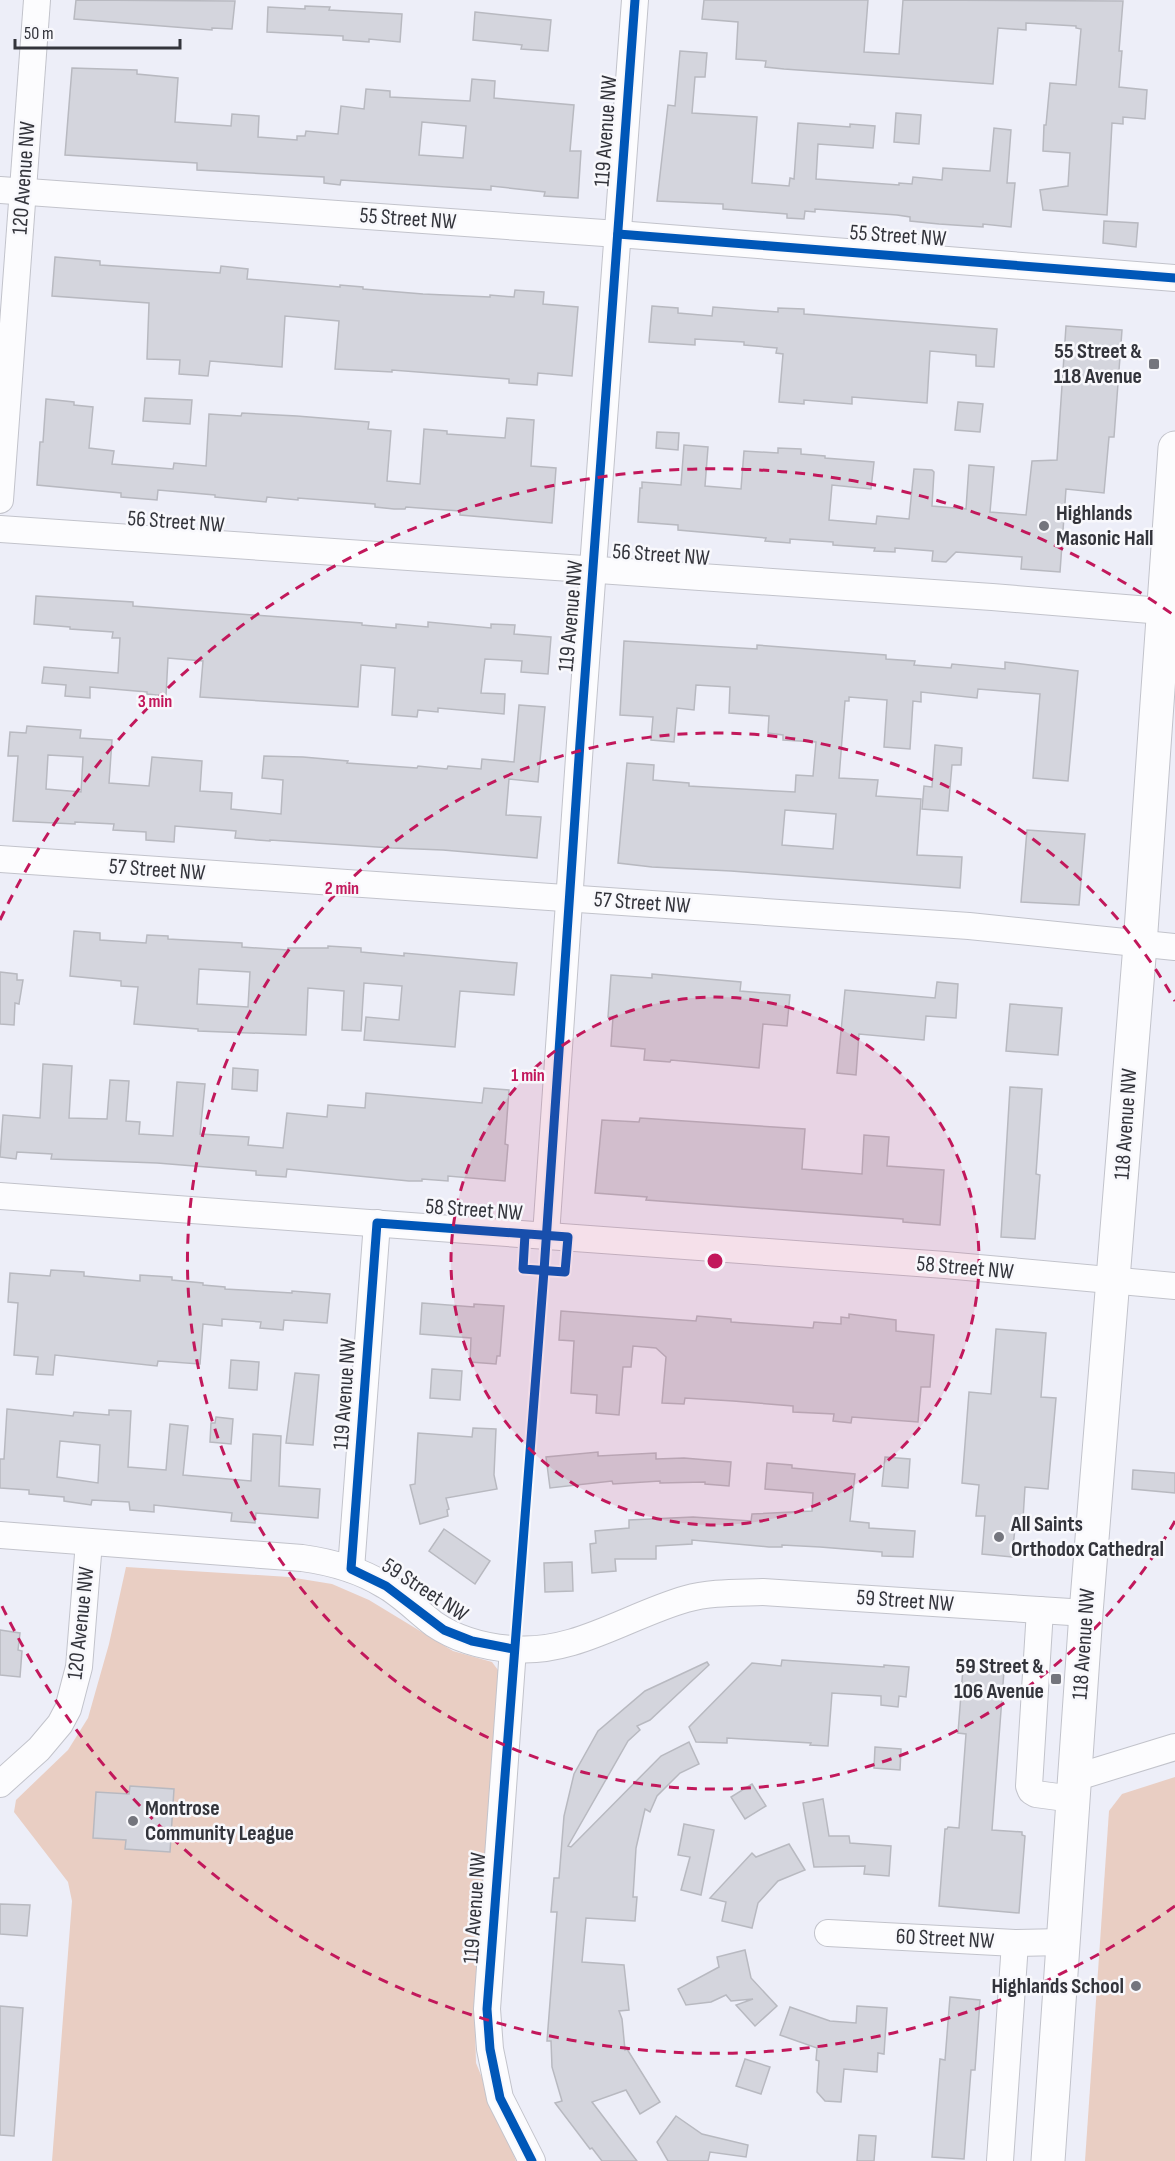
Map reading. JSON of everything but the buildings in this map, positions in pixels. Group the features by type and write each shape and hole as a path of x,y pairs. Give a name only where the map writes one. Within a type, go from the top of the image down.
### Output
{"main road":[{"name":"118 Avenue NW","path":"1047,2161 1086,1613 1169,611 1175,448"}],"street":[{"name":"120 Avenue NW","path":"0,500 11,191 37,0"},
{"name":"119 Avenue NW","path":"546,1235 635,0"},
{"name":"55 Street NW","path":"11,191 618,234 1175,278"},
{"name":"56 Street NW","path":"0,529 1169,611"},
{"name":"57 Street NW","path":"0,859 969,926 1175,947"},
{"name":"58 Street NW","path":"0,1196 945,1265 1175,1286"},
{"name":"119 Avenue NW","path":"351,1569 377,1222"},
{"name":"59 Street NW","path":"0,1535 330,1562 351,1569 386,1586 444,1630 472,1641 513,1649 541,1648 591,1636 687,1599 720,1593 763,1592 1086,1613"},
{"name":"120 Avenue NW","path":"0,1784 39,1749 60,1724 68,1708 76,1686 79,1667 89,1542"},
{"name":"118 Avenue NW","path":"1040,1610 1029,1786 1036,1794 1074,1788"},
{"name":"119 Avenue NW","path":"513,1649 487,2009 490,2049 500,2098 532,2161"},
{"path":"1074,1788 1175,1748"},
{"name":"60 Street NW","path":"828,1934 1015,1943 1063,1942"},
{"path":"1000,2161 1015,1943"}],"shaded area":[{"path":"126,1567 289,1577 332,1584 369,1600 453,1651 492,1662 498,1670 500,1680 475,2025 476,2063 516,2161 52,2161 72,1901 68,1882 14,1812 16,1800 68,1750 88,1718 109,1644"},
{"name":"Highlands School","path":"1175,1777 1175,2161 1085,2161 1109,1811 1122,1794"}],"cycle path":[{"path":"532,2161 500,2098 490,2049 487,2009 544,1271 635,0"},
{"path":"618,234 1175,278"},
{"path":"513,1649 472,1641 444,1630 386,1586 351,1569 377,1223 568,1237 565,1272 523,1269 525,1234"}],"place":[{"name":"55 Street & 118 Avenue","path":"1154,364"},
{"name":"Highlands Masonic Hall","path":"1044,526"},
{"name":"All Saints Orthodox Cathedral","path":"999,1537"},
{"name":"59 Street & 106 Avenue","path":"1056,1679"},
{"name":"Montrose Community League","path":"133,1821"},
{"name":"Highlands School","path":"1136,1986"}]}
